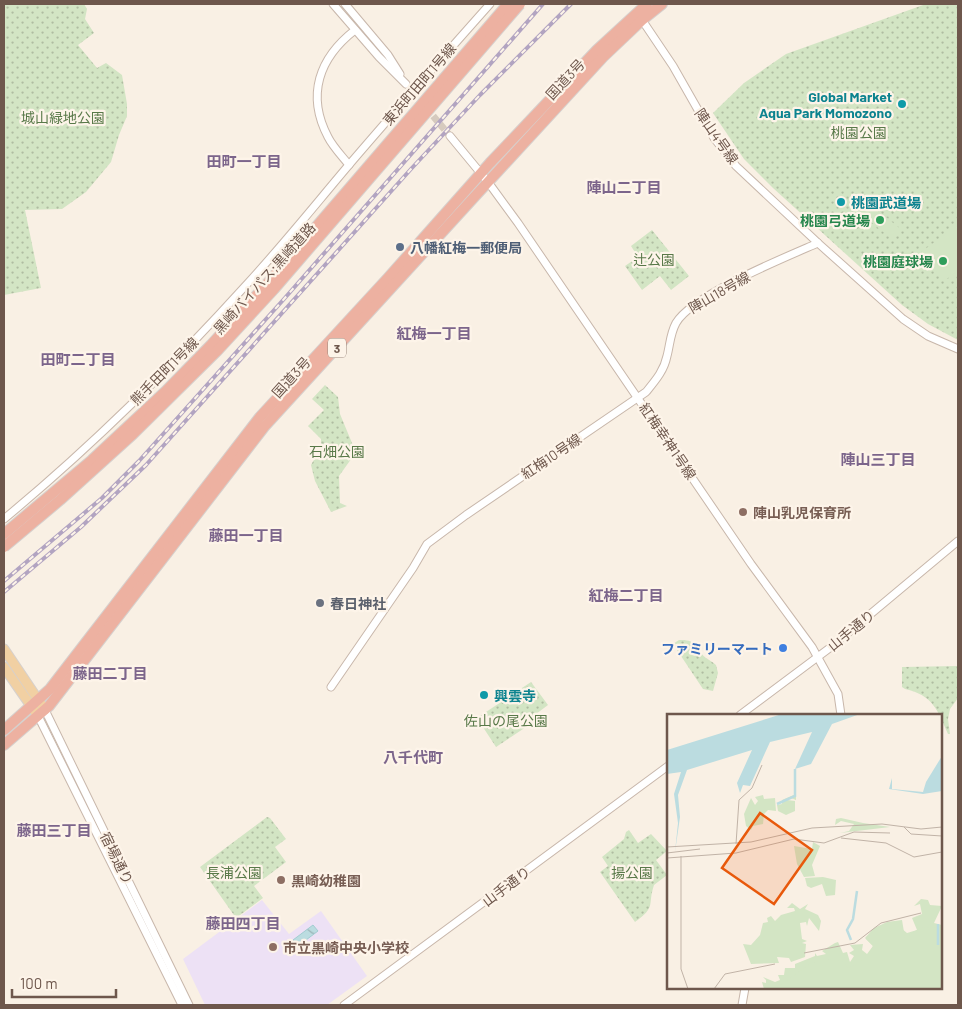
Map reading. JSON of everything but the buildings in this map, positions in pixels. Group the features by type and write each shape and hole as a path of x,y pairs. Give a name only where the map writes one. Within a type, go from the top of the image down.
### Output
{"highway":[{"name":"黒崎バイパス;黒崎道路","path":"4,534 92,460 158,398 210,345 267,284 508,4"},
{"name":"黒崎バイパス;黒崎道路","path":"4,547 119,447 217,351 274,289 520,4"},
{"name":"国道3号","path":"4,745 42,713 264,428 640,16 646,4"},
{"name":"国道3号","path":"4,730 35,703 75,657 260,417 481,174 598,50 640,16 662,4"}],"main road":[{"path":"4,649 42,713"},
{"path":"4,667 35,703"}],"street":[{"path":"333,4 406,84 388,54 345,4"},
{"name":"東浜町田町1号線","path":"349,165 490,4"},
{"name":"陣山4号線","path":"640,16 673,66 702,118 736,166 818,243 903,318 928,336 958,349"},
{"path":"349,165 328,139 321,122 317,89 322,70 331,52 355,30"},
{"name":"紅梅幸神1号線","path":"450,136 488,182 751,564 812,647 838,694 841,714"},
{"name":"熊手田町1号線","path":"4,519 82,450 182,355 250,282 349,165"},
{"name":"陣山18号線","path":"637,397 646,392 663,370 668,356 670,335 676,322 687,309 774,262 818,243"},
{"name":"紅梅10号線","path":"331,687 413,568 427,544 637,397"},
{"name":"山手通り","path":"741,714 817,658 958,541"},
{"name":"宿場通り","path":"42,713 182,1005"},
{"name":"宿場通り","path":"42,713 190,1005"},
{"name":"山手通り","path":"344,1005 667,767"},
{"path":"742,1005 745,989"}],"shaded area":[{"name":"市立黒崎中央小学校","path":"262,900 289,934 321,911 367,976 327,1005 205,1005 183,959"}],"green space":[{"name":"城山緑地公園","path":"4,4 84,4 87,9 85,19 94,33 78,45 97,68 106,63 122,75 127,116 111,162 86,192 62,209 25,210 41,288 4,295"},
{"name":"桃園公園","path":"926,4 958,4 958,340 928,324 902,305 773,188 744,159 713,113 744,83 786,54"},
{"name":"桃園弓道場","path":"862,198 902,230 893,240 853,207"},
{"name":"桃園庭球場","path":"958,225 958,271 944,281 921,252"},
{"name":"辻公園","path":"652,230 689,276 671,290 660,276 642,290 625,266 638,257 631,246"},
{"name":"石畑公園","path":"325,385 338,397 340,414 352,443 354,455 339,476 340,503 347,506 331,512 315,481 311,465 321,447 321,439 308,426 324,410 312,399"},
{"path":"679,640 693,643 706,658 716,665 718,673 713,691 703,689 673,644"},
{"path":"958,666 958,698 950,709 948,719 950,734 948,734 942,721 942,714 938,714 928,700 922,695 902,687 902,667"},
{"name":"佐山の尾公園","path":"531,682 548,705 524,723 526,727 496,747 477,718"},
{"name":"長浦公園","path":"267,817 270,818 286,839 275,847 286,862 254,886 263,898 236,918 200,867"},
{"name":"揚公園","path":"629,830 638,843 651,834 667,851 656,860 667,875 654,885 649,909 635,922 600,872 608,866 602,857 624,839 626,832"}],"water":[{"path":"313,925 318,931 298,946 293,940"}],"tunnel":[{"path":"406,84 450,136"}],"railway":[{"path":"4,581 102,498 139,461 543,4"},
{"path":"4,592 81,527 146,465 411,169 480,95 571,4"}],"place":[{"name":"Global Market Aqua Park Momozono","path":"902,104"},
{"name":"桃園武道場","path":"841,202"},
{"name":"桃園弓道場","path":"880,220"},
{"name":"八幡紅梅一郵便局","path":"400,247"},
{"name":"桃園庭球場","path":"943,261"},
{"name":"陣山乳児保育所","path":"743,512"},
{"name":"春日神社","path":"320,603"},
{"name":"ファミリーマート","path":"783,648"},
{"name":"興雲寺","path":"484,695"},
{"name":"黒崎幼稚園","path":"281,880"},
{"name":"市立黒崎中央小学校","path":"273,947"}],"district":[{"name":"田町一丁目","path":"244,161"},
{"name":"陣山二丁目","path":"624,187"},
{"name":"紅梅一丁目","path":"434,333"},
{"name":"田町二丁目","path":"78,359"},
{"name":"陣山三丁目","path":"878,459"},
{"name":"藤田一丁目","path":"246,535"},
{"name":"紅梅二丁目","path":"626,595"},
{"name":"藤田二丁目","path":"110,673"},
{"name":"八千代町","path":"413,757"},
{"name":"藤田三丁目","path":"54,830"},
{"name":"藤田四丁目","path":"243,923"}]}
